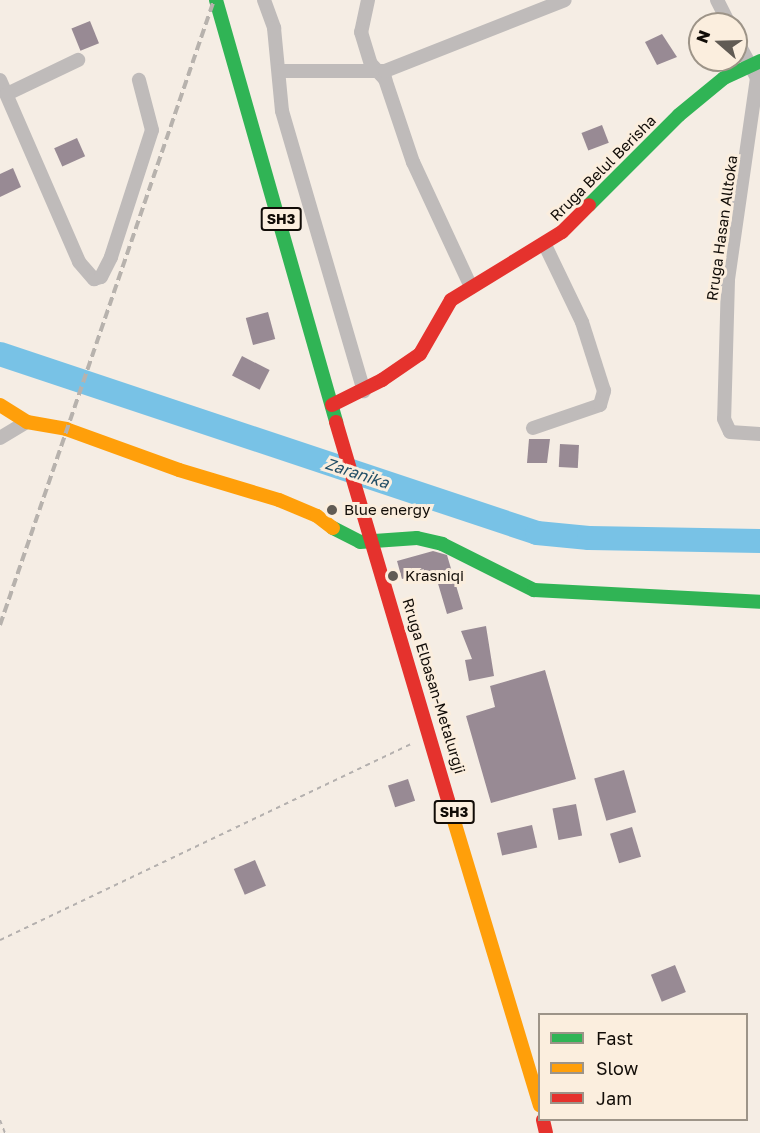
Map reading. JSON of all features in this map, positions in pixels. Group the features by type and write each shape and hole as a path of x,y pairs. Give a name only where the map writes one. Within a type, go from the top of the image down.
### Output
{"street":[{"name":"SH3","path":"216,0 332,405"},
{"path":"264,0 273,28 282,111 364,391"},
{"path":"369,0 361,32 375,72 385,79 413,162 471,287"},
{"path":"279,71 338,68 375,72 565,0"},
{"path":"7,94 78,60"},
{"name":"Rruga Belul Berisha","path":"332,405 364,391 420,354 450,300 545,245 598,199 679,115 754,62"},
{"name":"Rruga Hasan Alltoka","path":"754,62 757,78 728,280 724,419 730,432 760,434"},
{"path":"0,80 79,262 94,279 101,278 111,258 152,130 139,80"},
{"path":"533,428 600,405 604,391 582,322 545,245"},
{"path":"0,405 27,422 66,429 179,470 279,500 317,516 347,538 371,541 417,538 442,543 534,590 760,602"},
{"name":"Rruga Elbasan-Metalurgji","path":"332,405 364,520 431,734 538,1098"},
{"path":"0,438 27,422"}],"path":[{"path":"0,940 431,734"},
{"path":"0,1120 5,1133"}],"building":[{"path":"90,21 99,43 80,51 71,28"},
{"path":"662,34 677,57 657,65 645,42"},
{"path":"602,125 609,143 588,151 581,133"},
{"path":"77,138 85,156 62,166 54,148"},
{"path":"13,168 21,187 0,197 0,174"},
{"path":"268,312 275,339 253,345 246,318"},
{"path":"242,356 270,370 260,390 232,376"},
{"path":"529,439 550,439 547,463 527,463"},
{"path":"560,444 579,445 578,468 559,467"},
{"path":"433,551 447,555 463,609 447,614 434,570 402,579 397,561"},
{"path":"486,626 494,676 469,681 465,660 472,659 461,631"},
{"path":"545,670 576,779 491,803 466,716 495,707 490,686"},
{"path":"624,770 636,812 606,821 594,779"},
{"path":"408,779 415,801 395,807 388,785"},
{"path":"576,804 582,835 559,840 552,809"},
{"path":"532,825 537,847 502,856 497,833"},
{"path":"632,827 641,857 619,863 610,834"},
{"path":"255,860 266,886 245,895 234,869"},
{"path":"675,965 686,992 662,1002 651,975"}],"waterway":[{"name":"Zaranika","path":"0,354 537,533 589,538 760,541"}],"railway":[{"path":"0,625 214,0"}],"traffic: fast":[{"path":"216,0 336,422"},
{"path":"589,205 679,115 724,78 760,61"},
{"path":"333,528 360,542 417,538 442,544 534,590 760,602"}],"traffic: slow":[{"path":"0,405 27,422 66,429 179,470 279,500 317,516 333,528"},
{"path":"448,801 538,1098"}],"traffic: jam":[{"path":"332,405 382,380 420,354 451,300 562,232 589,205"},
{"path":"336,422 448,801"},
{"path":"543,1121 546,1133"}],"place":[{"name":"Blue energy","path":"332,510"},
{"name":"Krasniqi","path":"393,576"}]}
